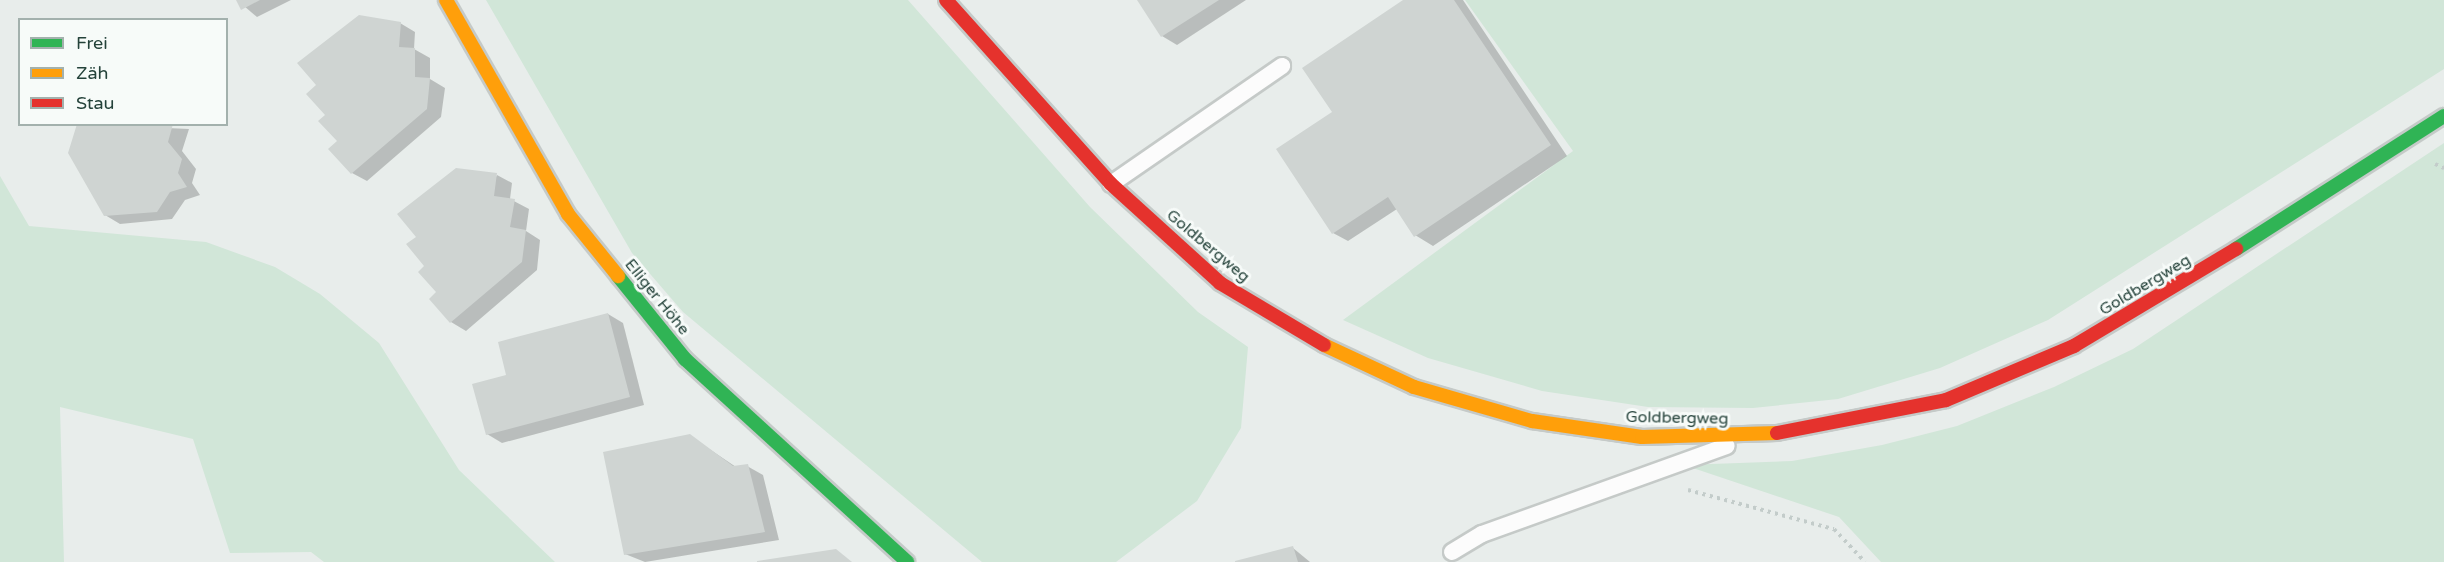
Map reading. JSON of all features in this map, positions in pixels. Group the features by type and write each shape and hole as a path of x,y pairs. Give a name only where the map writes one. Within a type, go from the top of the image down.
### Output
{"street":[{"name":"Elliger Höhe","path":"446,0 568,214 685,359 907,562"},
{"name":"Goldbergweg","path":"946,0 1111,184 1220,283 1304,336 1414,387 1532,421 1633,436 1759,435 1841,424 1946,399 2074,346 2163,296 2444,116"}],"lane":[{"path":"1111,184 1282,66"},
{"path":"1452,552 1482,534 1759,435"}],"path":[{"path":"1726,500 1834,529 1865,562"}],"green space":[{"path":"486,0 908,0 1090,207 1198,312 1248,347 1241,428 1197,501 1116,562 982,562 683,312 632,253"},
{"path":"1465,0 2444,0 2444,69 2048,320 1940,368 1838,399 1753,408 1648,407 1542,391 1428,358 1343,320 1573,151"},
{"path":"2444,143 2444,562 1881,562 1839,517 1684,465 1792,461 1882,445 1957,426 2054,387 2133,349"},
{"path":"0,176 29,226 206,242 275,267 320,294 379,343 459,470 555,562 324,562 311,552 230,553 193,439 60,407 64,562 0,562"}],"building":[{"path":"236,0 260,0 241,10"},
{"path":"1137,0 1219,0 1161,37"},
{"path":"1403,0 1454,0 1551,145 1414,237 1388,197 1332,234 1276,149 1332,112 1302,68"},
{"path":"359,15 401,22 399,47 415,48 415,77 430,78 427,109 351,174 328,149 337,141 318,121 325,115 306,94 316,85 297,63"},
{"path":"76,126 172,126 168,142 182,159 178,173 187,187 170,192 157,212 104,216 68,153"},
{"path":"456,168 497,173 494,196 515,199 510,227 526,230 522,262 450,323 429,299 436,292 418,272 424,266 406,244 416,237 397,214"},
{"path":"608,313 630,397 486,435 472,384 506,375 498,342"},
{"path":"690,434 733,466 748,464 765,532 624,555 603,452"},
{"path":"1293,546 1298,562 1235,562 1235,561"},
{"path":"836,549 852,562 757,562 757,561"}],"traffic: fast":[{"path":"2236,249 2444,116"},
{"path":"618,276 685,359 907,562"}],"traffic: slow":[{"path":"446,0 568,214 618,276"},
{"path":"1324,345 1414,387 1532,421 1642,437 1777,433"}],"traffic: jam":[{"path":"946,0 1111,184 1220,283 1324,345"},
{"path":"1777,433 1946,400 2074,346 2236,249"}]}
